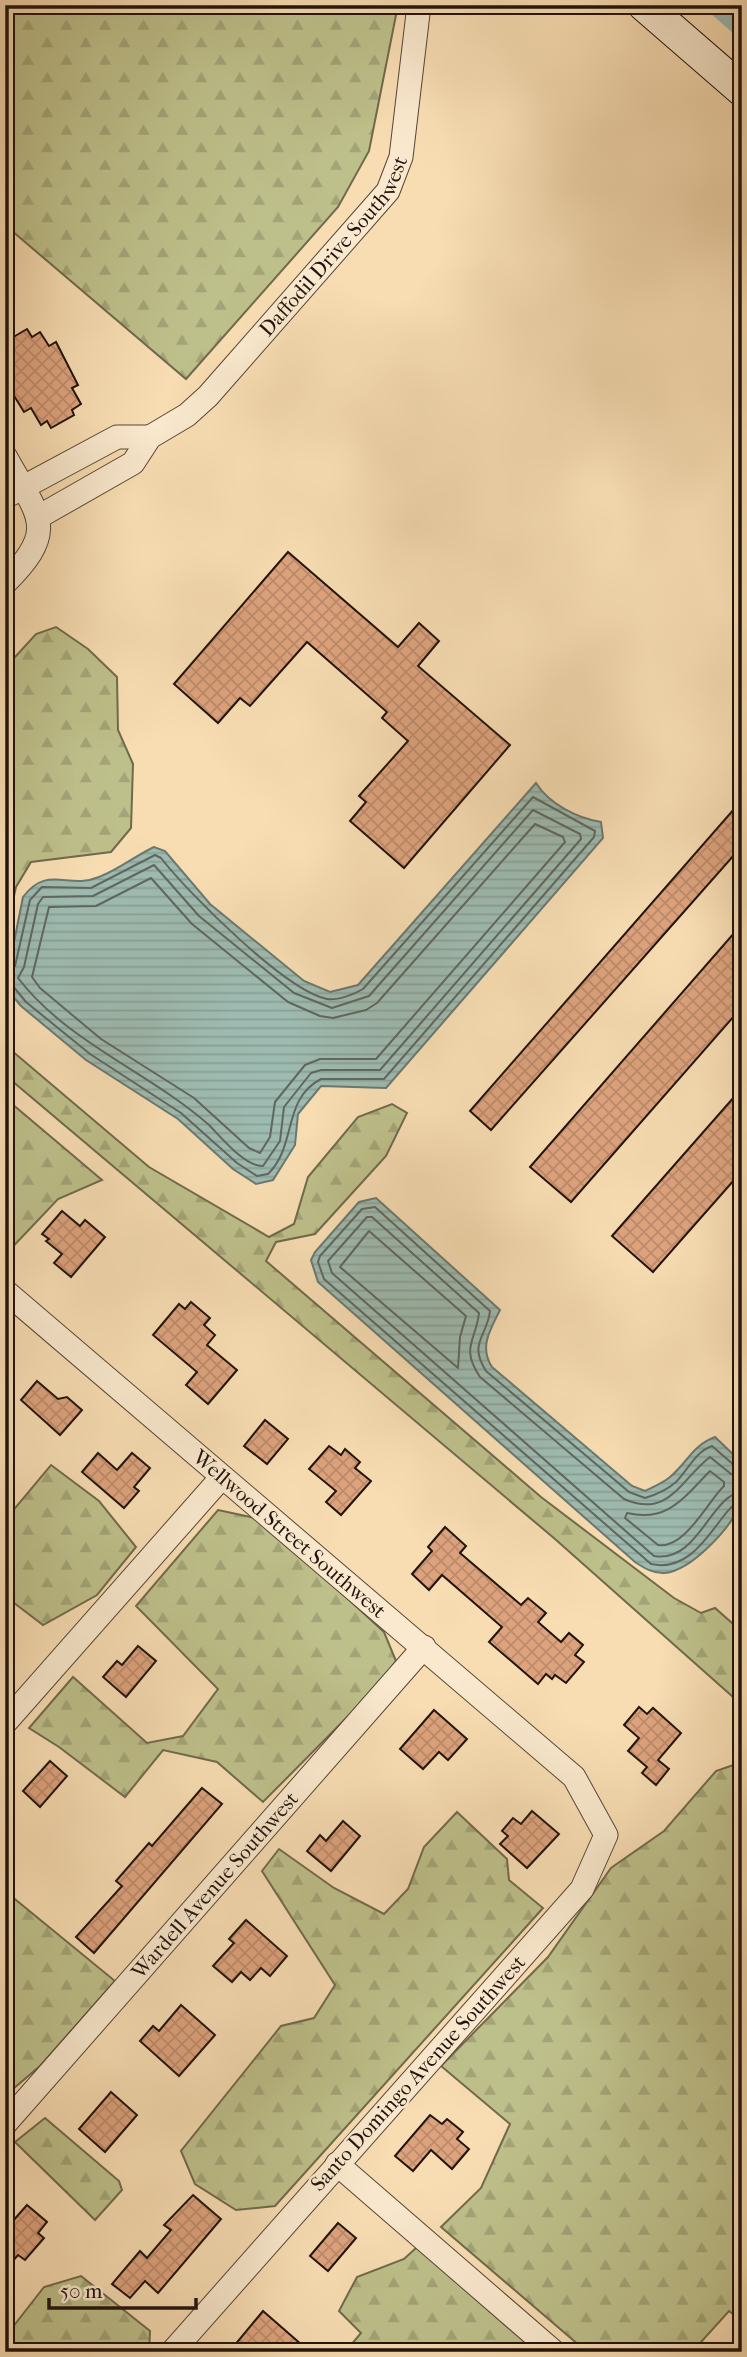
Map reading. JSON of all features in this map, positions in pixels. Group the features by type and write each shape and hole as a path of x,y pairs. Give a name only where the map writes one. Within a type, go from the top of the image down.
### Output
{"main road":[{"path":"643,5 742,90"}],"street":[{"name":"Daffodil Drive Southwest","path":"40,516 132,463 150,437 187,415 208,396 388,191 401,157 419,5"},
{"name":"Daffodil Drive Southwest","path":"14,492 117,438 150,437"},
{"path":"5,457 14,492 40,516 36,547 27,561 5,583"},
{"name":"Wellwood Street Southwest","path":"8,1299 574,1776"},
{"path":"5,1723 222,1477"},
{"name":"Wardell Avenue Southwest","path":"5,2124 424,1647"},
{"name":"Santo Domingo Avenue Southwest","path":"172,2352 582,1889 606,1835 574,1776"},
{"path":"337,2164 554,2352"}],"green space":[{"path":"5,5 398,5 369,151 338,207 186,379 5,225"},
{"path":"56,627 88,649 117,677 118,730 133,764 131,828 111,852 31,862 16,887 5,936 5,668 36,634"},
{"path":"5,1045 149,1167 269,1237 294,1224 308,1177 358,1117 392,1104 407,1113 386,1156 315,1234 276,1242 266,1261 541,1497 674,1598 701,1613 715,1608 741,1631 742,1705 555,1539 5,1075"},
{"path":"5,1098 102,1180 58,1199 5,1255"},
{"path":"51,1465 99,1501 136,1547 97,1595 43,1625 5,1596 5,1520"},
{"path":"218,1510 255,1518 297,1552 384,1632 396,1661 381,1683 263,1802 217,1762 163,1750 125,1797 29,1728 73,1677 147,1743 183,1736 218,1689 136,1606"},
{"path":"742,1762 742,2321 729,2311 692,2352 587,2352 441,2227 481,2188 510,2124 441,2066 548,1957 611,1868 664,1831 716,1771"},
{"path":"457,1812 507,1859 509,1880 543,1908 275,2206 236,2210 195,2184 181,2151 281,2026 314,2018 335,1985 262,1871 279,1849 334,1888 384,1914 408,1889 424,1847"},
{"path":"5,1891 115,1981 40,2066 13,2089 5,2083"},
{"path":"45,2118 119,2181 122,2190 95,2220 15,2142"},
{"path":"417,2247 542,2352 345,2352 361,2333 339,2311 357,2277 404,2259"},
{"path":"81,2276 150,2331 149,2352 5,2352 5,2337 44,2287"}],"water":[{"path":"536,783 564,809 601,822 603,838 386,1088 321,1086 298,1114 295,1145 273,1180 256,1184 233,1169 178,1119 86,1060 21,1006 5,987 23,897 32,887 50,880 78,881 99,877 154,847 165,851 210,904 304,981 330,992 358,985"},
{"path":"376,1198 500,1310 486,1345 492,1367 632,1486 645,1491 661,1483 676,1472 701,1445 715,1437 742,1463 742,1501 719,1537 698,1557 676,1570 653,1572 635,1562 318,1282 311,1260 315,1252 359,1202"}],"building":[{"path":"27,329 32,337 40,332 49,346 56,342 78,385 72,388 81,404 72,410 74,415 51,428 47,421 41,425 31,408 24,412 5,381 5,342"},
{"path":"288,552 398,647 419,623 439,641 418,666 510,745 404,868 350,821 366,802 359,796 408,741 382,718 387,712 307,642 250,706 240,698 218,723 174,684"},
{"path":"742,800 742,846 491,1130 470,1111"},
{"path":"742,924 742,1007 571,1202 530,1167"},
{"path":"742,1088 742,1171 653,1272 612,1236"},
{"path":"62,1211 80,1226 85,1220 105,1237 71,1277 54,1263 62,1254 46,1241 49,1239 42,1234"},
{"path":"191,1302 210,1318 204,1325 215,1335 207,1345 237,1370 208,1404 186,1385 197,1372 153,1335 179,1304 185,1309"},
{"path":"37,1381 58,1399 67,1397 82,1410 60,1435 21,1400"},
{"path":"265,1420 288,1439 267,1464 244,1446"},
{"path":"329,1446 341,1455 345,1449 360,1462 355,1468 371,1481 341,1515 326,1502 336,1491 309,1469"},
{"path":"98,1453 117,1470 132,1453 150,1468 134,1487 139,1491 124,1508 82,1472"},
{"path":"445,1527 466,1546 460,1553 521,1605 528,1598 546,1613 538,1622 561,1642 569,1633 583,1645 575,1655 584,1662 566,1683 555,1675 552,1679 546,1674 538,1684 489,1642 502,1627 442,1575 429,1590 412,1574 432,1551 428,1547"},
{"path":"138,1646 156,1661 126,1697 103,1677 117,1661 122,1665"},
{"path":"639,1707 647,1714 653,1708 681,1733 658,1760 669,1769 656,1785 642,1773 647,1767 628,1751 639,1738 624,1725"},
{"path":"434,1710 467,1739 448,1760 439,1752 423,1769 400,1749"},
{"path":"50,1761 67,1776 40,1807 23,1791"},
{"path":"202,1788 222,1804 94,1953 76,1937 122,1886 116,1881 149,1843 152,1846"},
{"path":"532,1811 559,1834 527,1868 500,1844 508,1836 502,1831 513,1818 521,1824"},
{"path":"343,1821 360,1836 331,1871 307,1851 320,1835 326,1841"},
{"path":"246,1920 287,1956 270,1976 261,1968 250,1980 241,1972 232,1982 213,1966 234,1943 229,1939"},
{"path":"181,2005 215,2035 179,2076 140,2041 153,2026 159,2031"},
{"path":"111,2092 137,2115 105,2152 79,2129"},
{"path":"430,2115 442,2124 447,2119 463,2132 457,2139 469,2149 452,2169 431,2150 413,2171 395,2156"},
{"path":"193,2195 221,2219 158,2293 145,2281 130,2298 112,2284 140,2251 147,2258 171,2230 164,2225"},
{"path":"27,2205 47,2222 38,2233 44,2238 25,2260 18,2255 5,2270 5,2230"},
{"path":"338,2223 356,2238 328,2271 310,2256"},
{"path":"263,2311 310,2352 229,2352"}],"waterway":[{"path":"717,5 742,27"}]}
